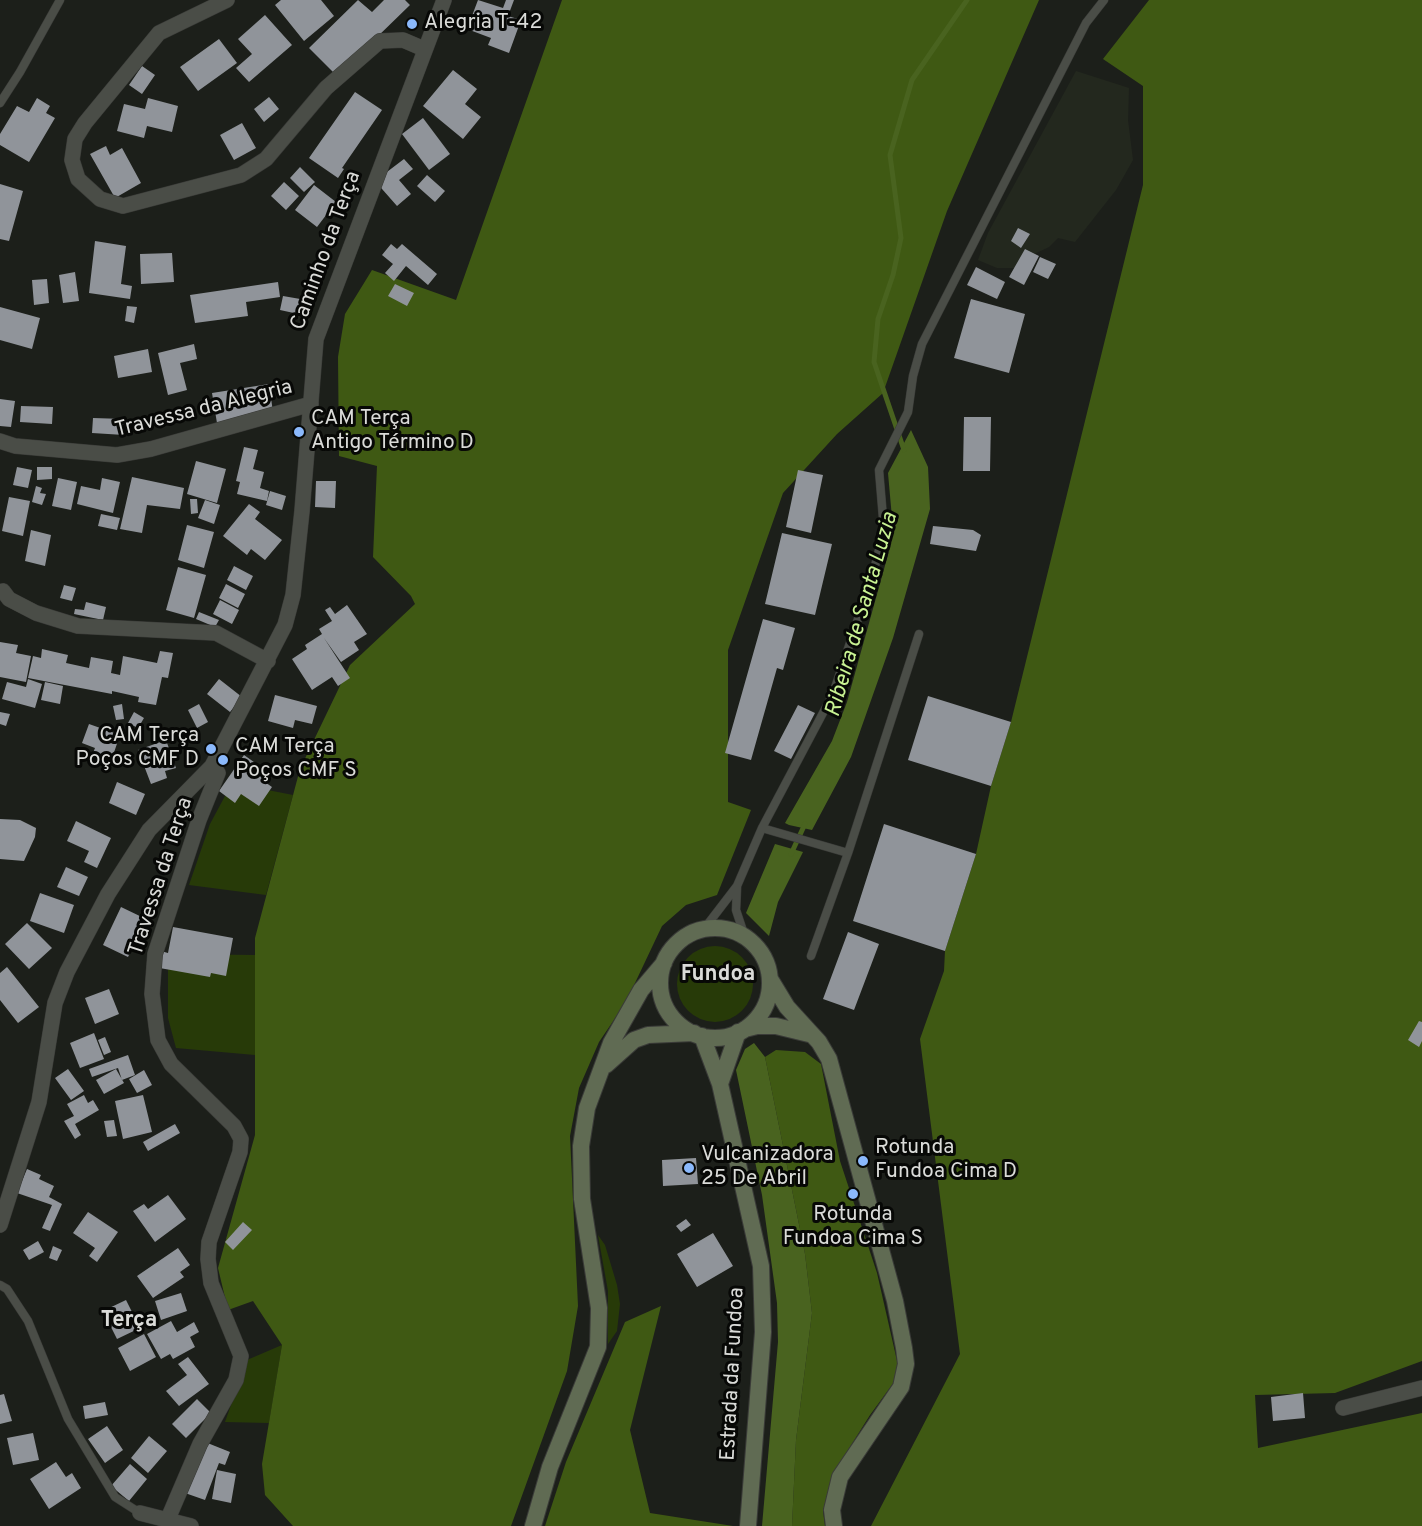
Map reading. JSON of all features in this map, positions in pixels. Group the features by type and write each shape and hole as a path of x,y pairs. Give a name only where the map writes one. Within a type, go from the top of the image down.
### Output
{"main road":[{"path":"533,1526 550,1467 598,1347 599,1308 582,1199 581,1146 587,1108 611,1043 641,990 680,941 704,929 715,928 741,935 763,956 770,980 787,1007 824,1050 832,1069 895,1301 906,1364 901,1387 840,1478 832,1510 834,1526"},
{"path":"664,963 661,984 665,1004 676,1021 698,1034"},
{"path":"720,1084 745,1029 767,1002 770,980"},
{"path":"598,1074 624,1046 648,1035 698,1034 745,1029 810,1034"},
{"name":"Estrada da Fundoa","path":"698,1034 720,1084 761,1266 763,1332 748,1526"}],"street":[{"path":"227,0 159,33 85,123 75,139 72,160 78,179 100,198 123,206 241,175 266,159 326,88 381,41 404,40 424,49"},
{"name":"Caminho da Terça","path":"0,1225 39,1102 47,1039 55,1003 67,972 108,894 149,830 212,766 285,624 293,595 316,339 444,0"},
{"name":"Travessa da Alegria","path":"0,441 15,446 117,455 151,449 311,404"},
{"path":"3,591 9,599 36,613 78,626 216,633 268,661"},
{"name":"Travessa da Terça","path":"167,1521 200,1444 236,1380 241,1356 211,1283 208,1260 208,1242 240,1152 241,1139 234,1126 171,1064 158,1040 152,994 155,954 199,820 218,773 212,766"},
{"path":"1343,1408 1422,1389"},
{"path":"140,1513 191,1526"}],"lane":[{"path":"0,103 60,0"},
{"path":"704,929 737,886 762,828 833,694 848,653 885,530 879,470 908,412 913,376 922,344 1086,23 1104,0"},
{"path":"811,957 848,853 918,634"},
{"path":"762,828 848,853"},
{"path":"737,886 736,910 741,935"},
{"path":"0,1285 7,1289 28,1321 68,1419 115,1497 140,1513"}],"shaded area":[{"path":"562,0 1039,0 947,211 883,393 837,434 783,493 728,650 728,802 751,810 717,895 686,905 662,926 626,1002 599,1042 579,1088 570,1136 578,1306 567,1371 511,1526 293,1526 265,1495 262,1464 282,1345 253,1301 228,1310 218,1268 255,1135 255,938 300,769 350,665 415,604 411,596 373,557 377,466 339,456 338,357 345,314 372,270 456,300"},
{"path":"1149,0 1422,0 1422,1361 1335,1393 1255,1395 1258,1448 1422,1413 1422,1526 871,1526 960,1354 920,1039 944,971 945,951 976,854 991,786 1011,722 1143,185 1143,86 1103,59"},
{"path":"1076,71 1129,88 1128,120 1133,160 1116,190 1075,242 1058,238 1049,247 1030,256 1023,268 997,268 978,260 988,233"},
{"path":"911,430 928,467 930,509 893,638 851,757 812,830 789,825 785,823 832,741 847,702 891,544 893,529 888,473"},
{"path":"232,783 293,795 266,895 189,885 210,824"},
{"path":"775,844 803,852 778,902 769,936 746,913"},
{"path":"708,946 722,946 736,952 747,963 753,977 750,999 742,1011 722,1022 708,1022 694,1016 683,1005 677,991 677,977 683,963 694,952"},
{"path":"168,954 255,955 255,1055 176,1048 168,1018"},
{"path":"754,1043 765,1057 805,1254 812,1313 796,1440 792,1526 762,1526 778,1342 777,1303 762,1195 736,1070 745,1049"},
{"path":"776,1050 805,1052 821,1064 840,1161 877,1273 900,1374 870,1415 833,1474 823,1511 825,1526 792,1526 796,1440 812,1313 805,1254 765,1057"},
{"path":"598,1235 605,1245 620,1304 617,1331 608,1344 608,1291"},
{"path":"661,1306 630,1430 650,1513 733,1526 545,1526 566,1462 625,1322"},
{"path":"282,1345 269,1423 225,1422 247,1360"}],"building":[{"path":"281,0 321,0 334,16 304,41 275,5"},
{"path":"358,0 372,12 384,0 405,0 410,5 337,76 309,48"},
{"path":"478,0 503,8 506,0 514,0 508,16 521,20 509,53 488,45 491,38 467,29"},
{"path":"265,15 292,45 249,82 236,68 252,54 238,39"},
{"path":"219,39 237,63 198,91 180,67"},
{"path":"142,66 155,75 142,94 129,85"},
{"path":"453,70 477,89 465,104 481,117 463,139 423,106"},
{"path":"355,92 382,110 342,168 344,169 338,178 309,158"},
{"path":"269,97 279,109 264,122 254,109"},
{"path":"37,98 50,106 46,113 55,118 29,162 0,145 0,134 17,106 29,112"},
{"path":"148,98 178,106 172,132 147,126 144,138 117,131 124,104 145,109"},
{"path":"423,118 450,154 429,170 402,134"},
{"path":"242,123 256,148 234,160 220,135"},
{"path":"106,146 110,155 122,148 141,183 115,198 90,154"},
{"path":"404,159 413,169 399,180 411,194 397,206 375,181"},
{"path":"300,167 315,182 304,192 290,178"},
{"path":"427,175 445,191 435,202 417,186"},
{"path":"284,182 299,196 286,210 271,196"},
{"path":"0,184 23,191 9,241 0,239"},
{"path":"314,185 336,202 317,227 295,210"},
{"path":"1018,228 1030,234 1021,248 1011,241"},
{"path":"95,241 126,246 121,284 132,286 130,299 89,293"},
{"path":"391,244 397,249 402,244 437,274 428,285 406,266 394,281 385,273 393,264 382,255"},
{"path":"1025,249 1039,256 1024,285 1009,277"},
{"path":"172,253 174,282 141,284 140,254"},
{"path":"1040,257 1056,264 1048,279 1033,272"},
{"path":"976,267 1005,282 997,299 967,285"},
{"path":"75,272 79,301 63,303 59,275"},
{"path":"47,279 49,303 34,305 32,280"},
{"path":"278,282 280,297 246,302 248,316 195,323 190,295"},
{"path":"395,284 414,293 407,306 388,296"},
{"path":"283,296 306,300 303,315 280,310"},
{"path":"971,299 1025,314 1009,373 954,358"},
{"path":"127,306 137,307 134,323 125,321"},
{"path":"0,307 40,318 32,349 0,340"},
{"path":"194,344 197,359 180,363 187,390 168,395 158,353"},
{"path":"148,349 152,372 118,378 114,356"},
{"path":"269,384 273,412 217,423 212,393"},
{"path":"0,399 15,401 11,427 0,426"},
{"path":"21,406 53,407 52,424 20,422"},
{"path":"964,417 991,417 990,471 963,471"},
{"path":"93,418 124,419 124,435 92,433"},
{"path":"244,447 258,450 253,469 264,472 260,488 269,491 267,501 237,494 240,482 236,481"},
{"path":"196,461 226,469 217,503 187,494"},
{"path":"17,467 32,470 28,488 13,485"},
{"path":"37,467 52,467 52,479 37,480"},
{"path":"798,470 823,475 811,533 786,527"},
{"path":"132,477 184,488 180,509 147,505 142,533 120,529"},
{"path":"58,478 77,482 71,510 52,506"},
{"path":"102,478 120,482 113,513 77,504 81,486 100,490"},
{"path":"316,481 336,481 335,508 315,507"},
{"path":"36,486 42,488 40,493 46,494 42,505 32,502"},
{"path":"270,491 286,496 282,510 266,505"},
{"path":"9,497 30,501 23,536 2,531"},
{"path":"190,499 197,499 198,513 191,514"},
{"path":"205,500 220,505 214,524 198,518"},
{"path":"249,504 260,512 255,519 282,540 265,560 251,549 247,555 223,536"},
{"path":"101,514 120,518 117,530 98,526"},
{"path":"187,525 214,532 204,568 178,560"},
{"path":"933,526 973,530 981,535 976,551 930,544"},
{"path":"31,530 51,535 45,566 25,561"},
{"path":"782,533 832,544 815,615 765,604"},
{"path":"234,566 253,576 246,590 227,580"},
{"path":"178,567 206,575 194,618 166,610"},
{"path":"226,584 245,594 238,608 219,598"},
{"path":"64,585 76,588 72,601 60,598"},
{"path":"220,600 239,610 232,624 213,614"},
{"path":"86,602 106,607 103,620 74,614 75,609 84,610"},
{"path":"347,605 367,634 354,642 359,650 341,662 324,638 350,678 338,686 332,677 312,690 292,659 307,649 305,645 322,634 319,629 332,621 325,610 330,607 335,614"},
{"path":"199,612 219,620 215,627 196,619"},
{"path":"763,619 795,628 783,670 777,668 751,760 725,753"},
{"path":"0,642 18,645 16,653 31,656 26,682 0,677"},
{"path":"42,649 68,655 66,663 89,668 91,657 113,661 111,673 120,675 123,656 157,663 160,651 173,653 168,678 162,677 156,705 138,702 139,697 112,691 112,694 28,678 33,656 41,658"},
{"path":"28,679 42,684 35,708 2,699 7,682 26,687"},
{"path":"219,679 242,697 230,712 207,694"},
{"path":"45,682 63,686 60,704 41,700"},
{"path":"275,695 317,706 312,724 295,720 293,728 268,721"},
{"path":"928,696 1011,722 991,786 908,760"},
{"path":"122,704 124,719 116,720 113,706"},
{"path":"199,704 208,722 197,728 188,710"},
{"path":"798,705 815,713 791,759 774,751"},
{"path":"0,712 10,714 6,726 0,724"},
{"path":"134,712 144,718 138,728 128,723"},
{"path":"89,724 120,735 110,764 91,758 95,748 82,743"},
{"path":"166,740 176,768 165,771 167,778 151,784 138,750"},
{"path":"244,755 268,772 262,780 272,787 259,806 241,794 235,803 219,791"},
{"path":"117,782 145,794 136,815 109,803"},
{"path":"0,819 20,820 36,828 35,837 24,861 0,859"},
{"path":"76,821 111,838 97,868 84,862 89,851 67,841"},
{"path":"884,824 976,854 945,951 853,921"},
{"path":"66,867 88,877 79,896 57,887"},
{"path":"40,893 74,905 64,933 30,921"},
{"path":"121,907 146,919 128,957 103,945"},
{"path":"27,923 52,948 29,969 5,944"},
{"path":"173,927 233,938 226,976 211,973 210,977 154,967 157,950 168,953"},
{"path":"848,932 879,944 854,1010 823,999"},
{"path":"7,967 39,1007 18,1023 0,1000 0,973"},
{"path":"109,989 119,1014 95,1024 85,998"},
{"path":"1419,1021 1422,1022 1422,1041 1419,1047 1408,1040"},
{"path":"94,1033 104,1059 80,1068 70,1043"},
{"path":"105,1037 111,1052 104,1055 98,1040"},
{"path":"128,1055 135,1075 122,1080 118,1068 92,1077 89,1069"},
{"path":"68,1069 84,1091 71,1100 55,1078"},
{"path":"116,1069 124,1083 104,1094 96,1080"},
{"path":"144,1070 152,1085 137,1093 129,1079"},
{"path":"84,1095 88,1103 93,1100 99,1110 75,1124 81,1135 75,1139 64,1121 74,1116 67,1104"},
{"path":"143,1095 152,1132 123,1139 115,1101"},
{"path":"114,1120 117,1136 107,1137 104,1121"},
{"path":"175,1124 180,1133 148,1151 143,1142"},
{"path":"696,1158 698,1184 663,1186 662,1160"},
{"path":"27,1169 41,1175 39,1179 54,1186 49,1197 62,1204 50,1231 42,1228 52,1205 17,1193"},
{"path":"168,1195 186,1219 155,1242 133,1211 144,1204 148,1209"},
{"path":"88,1212 118,1232 97,1262 89,1256 95,1248 73,1233"},
{"path":"686,1219 691,1225 681,1232 676,1226"},
{"path":"243,1222 252,1230 233,1250 225,1242"},
{"path":"713,1233 733,1266 697,1287 677,1254"},
{"path":"38,1241 44,1252 29,1260 23,1250"},
{"path":"53,1246 62,1250 57,1261 49,1258"},
{"path":"178,1248 190,1265 180,1272 184,1277 153,1298 137,1276"},
{"path":"181,1293 187,1311 161,1320 155,1301"},
{"path":"126,1300 140,1328 117,1339 103,1311"},
{"path":"171,1321 177,1332 194,1322 199,1332 190,1337 195,1347 173,1359 170,1354 161,1359 147,1334"},
{"path":"144,1334 156,1357 130,1371 118,1348"},
{"path":"188,1357 209,1384 179,1406 166,1391 187,1375 178,1364"},
{"path":"1303,1393 1305,1418 1273,1421 1271,1397"},
{"path":"4,1394 12,1421 0,1424 0,1395"},
{"path":"197,1399 211,1413 186,1438 172,1424"},
{"path":"105,1402 108,1415 85,1419 83,1406"},
{"path":"107,1426 123,1450 105,1463 88,1439"},
{"path":"33,1433 39,1460 13,1465 7,1438"},
{"path":"149,1436 167,1451 148,1473 131,1458"},
{"path":"205,1442 230,1452 225,1465 219,1463 205,1500 185,1493"},
{"path":"56,1462 66,1477 72,1473 81,1488 49,1509 30,1479"},
{"path":"130,1464 147,1479 129,1501 111,1486"},
{"path":"217,1470 236,1474 231,1503 212,1499"}],"waterway":[{"name":"Ribeira de Santa Luzia","path":"904,450 874,362 878,319 893,275 901,238 890,155 912,80 967,0"},
{"name":"Ribeira de Santa Luzia","path":"791,854 805,824"}],"place":[{"name":"Alegria T-42","path":"412,24"},
{"name":"CAM Terça Antigo Término D","path":"299,432"},
{"name":"CAM Terça Poços CMF D","path":"211,749"},
{"name":"CAM Terça Poços CMF S","path":"223,760"},
{"name":"Rotunda Fundoa Cima D","path":"863,1161"},
{"name":"Vulcanizadora 25 De Abril","path":"689,1168"},
{"name":"Rotunda Fundoa Cima S","path":"853,1194"}],"district":[{"name":"Fundoa","path":"718,976"},
{"name":"Terça","path":"129,1322"}]}
